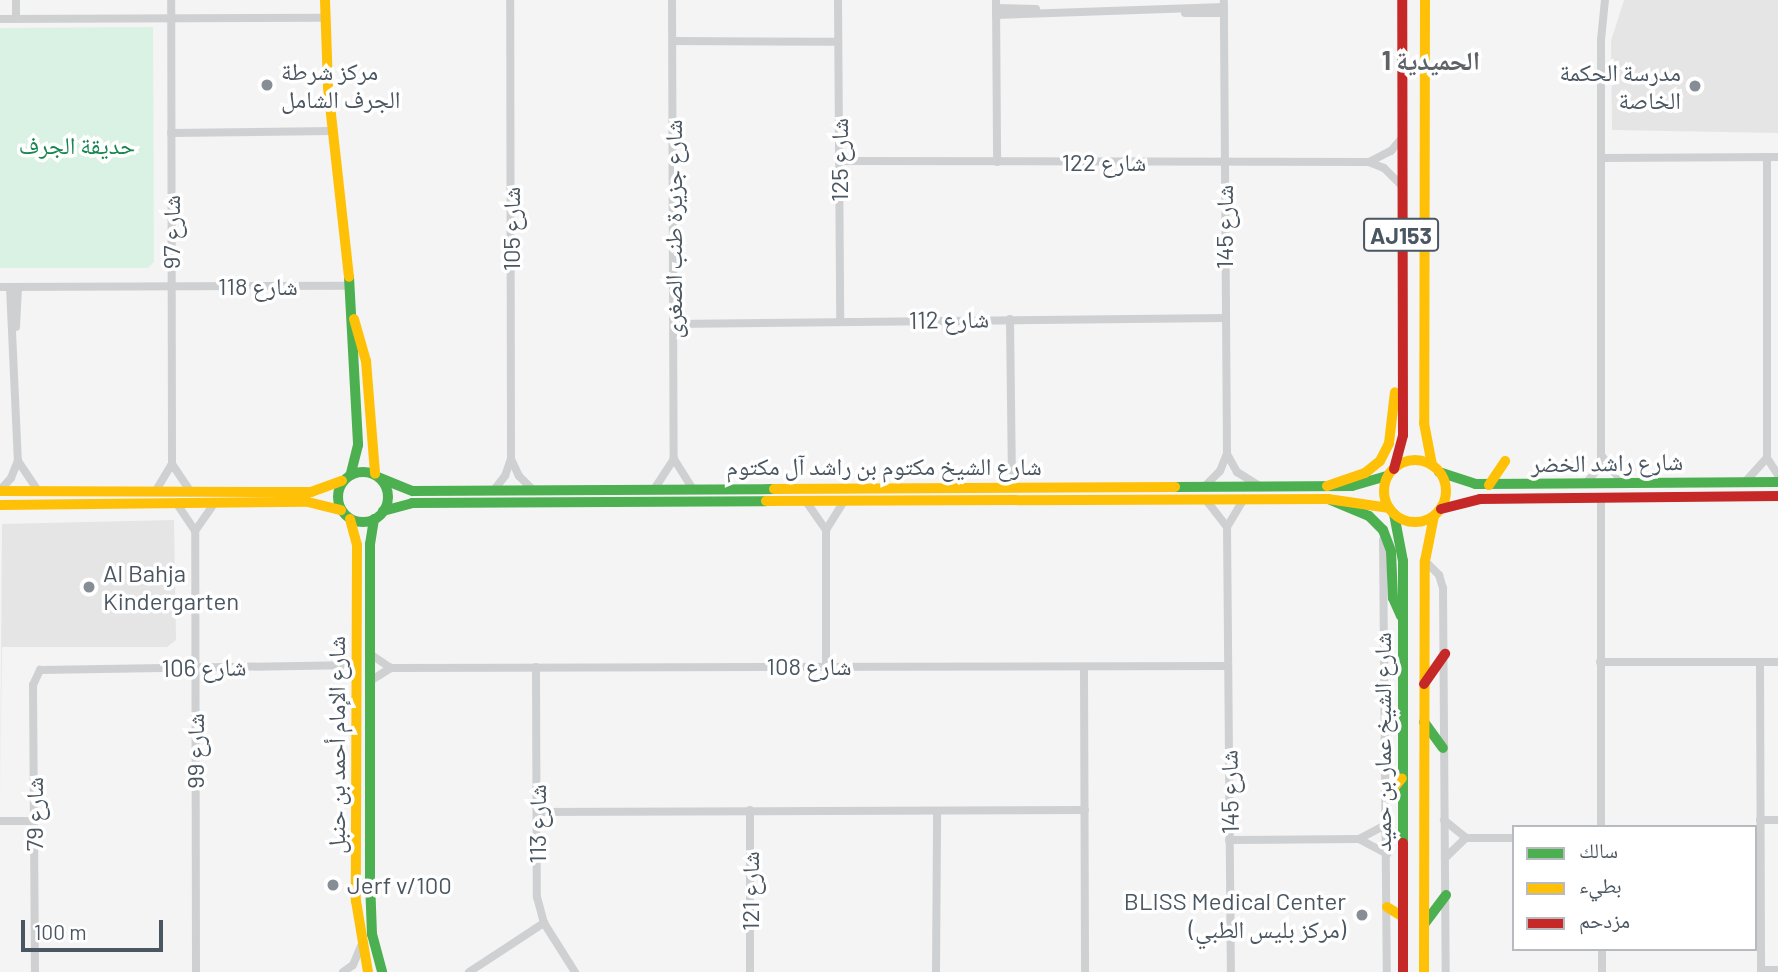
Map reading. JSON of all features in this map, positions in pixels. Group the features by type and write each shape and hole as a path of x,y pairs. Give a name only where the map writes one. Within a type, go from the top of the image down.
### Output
{"street":[{"path":"16,0 16,19"},
{"name":"شارع 97","path":"171,0 172,464"},
{"path":"0,505 308,502 341,510 350,519 374,519 383,512 388,494 378,476 366,361 353,316 348,286 332,131 325,0"},
{"name":"شارع 105","path":"494,490 505,476 511,458 510,0"},
{"name":"شارع جزيرة طنب الصغرى","path":"672,0 674,459"},
{"name":"شارع 125","path":"838,0 840,321"},
{"path":"1111,0 1111,11"},
{"name":"AJ153","path":"1391,472 1403,435 1400,368 1402,0"},
{"name":"AJ153","path":"1425,0 1424,422 1435,468"},
{"path":"1586,483 1601,465 1601,158 1605,0"},
{"path":"997,162 996,8 1111,11 1224,7"},
{"name":"شارع 145","path":"1224,7 1227,454"},
{"path":"0,19 325,18"},
{"path":"673,41 838,43"},
{"path":"171,133 332,131"},
{"path":"1369,162 1391,151 1401,139"},
{"path":"1767,157 1767,458 1778,475"},
{"path":"1601,158 1778,157"},
{"name":"شارع 122","path":"839,161 1369,162"},
{"path":"1369,162 1391,173 1402,185"},
{"name":"شارع 118","path":"0,287 348,286"},
{"path":"0,491 11,478 18,461 14,287"},
{"path":"341,510 337,493 347,477 358,426 353,316"},
{"path":"1010,318 1012,487"},
{"name":"شارع 112","path":"674,324 1010,318 1225,318"},
{"path":"1767,322 1778,322"},
{"path":"1327,486 1365,474 1386,452 1400,368"},
{"path":"1203,486 1220,471 1227,454"},
{"path":"1227,454 1237,472 1261,486"},
{"path":"1601,455 1623,483"},
{"path":"511,458 519,476 533,489"},
{"path":"1746,482 1767,458"},
{"path":"655,488 674,459 692,488"},
{"path":"1412,460 1435,468 1446,490 1437,512 1413,522 1391,511 1384,492 1391,472 1412,460"},
{"path":"18,461 39,492"},
{"path":"1489,485 1506,461"},
{"path":"153,493 172,464 191,492"},
{"name":"شارع راشد الخضر","path":"1435,468 1457,480 1489,485 1778,482"},
{"name":"شارع الشيخ مكتوم بن راشد آل مكتوم","path":"378,476 406,490 494,490 1327,486 1361,485 1391,472"},
{"path":"0,491 319,491 347,477 378,476"},
{"name":"شارع راشد الخضر","path":"1437,512 1480,499 1778,496"},
{"path":"1601,497 1601,825"},
{"path":"1205,499 1227,527 1244,499"},
{"name":"شارع الشيخ مكتوم بن راشد آل مكتوم","path":"383,512 412,503 1205,499 1328,499 1391,511"},
{"path":"1328,499 1369,516 1383,530 1391,551 1393,598 1403,620"},
{"path":"805,500 826,530"},
{"path":"826,666 826,530 844,501"},
{"path":"177,504 195,531 214,505"},
{"name":"شارع الشيخ عمار بن حميد","path":"1391,511 1403,550 1403,972"},
{"name":"شارع الشيخ عمار بن حميد","path":"1424,972 1425,561 1437,512"},
{"name":"شارع الإمام أحمد بن حنبل","path":"350,519 357,545 356,901 361,946 368,972"},
{"name":"شارع الإمام أحمد بن حنبل","path":"374,519 370,654 371,917 382,972"},
{"name":"شارع 145","path":"1227,527 1231,972"},
{"path":"1383,530 1387,972"},
{"name":"شارع 99","path":"195,531 196,972"},
{"path":"1425,561 1441,580 1445,654 1443,748 1446,972"},
{"path":"370,654 391,668 370,681"},
{"path":"1424,685 1445,654"},
{"path":"1600,662 1778,662"},
{"path":"1760,662 1761,971 1778,970"},
{"name":"شارع 106","path":"51,668 357,666"},
{"name":"شارع 108","path":"391,668 1227,666"},
{"name":"شارع 113","path":"536,667 537,897 544,923 575,972"},
{"name":"شارع 79","path":"35,972 33,679 40,670 51,668"},
{"path":"1084,668 1085,972"},
{"path":"1424,722 1443,748"},
{"path":"1387,796 1402,778"},
{"name":"شارع 121","path":"750,810 750,972"},
{"path":"537,812 1085,810"},
{"path":"936,972 937,811"},
{"path":"1444,820 1466,838 1512,838"},
{"path":"1760,820 1778,820"},
{"path":"0,821 35,821"},
{"path":"1230,840 1359,839 1387,824"},
{"path":"1444,858 1466,838"},
{"path":"1359,839 1387,854"},
{"path":"1424,924 1446,895"},
{"path":"1387,907 1403,917"},
{"path":"469,972 544,923"},
{"path":"343,972 353,965 361,946"},
{"path":"1602,951 1602,972"}],"shaded area":[{"name":"مدرسة الحكمة الخاصة","path":"1624,0 1778,0 1778,133 1612,130 1611,41"},
{"name":"Al Bahja Kindergarten","path":"174,520 176,640 167,647 2,647 0,799 2,524"}],"green space":[{"name":"حديقة الجرف","path":"153,27 154,262 148,268 0,268 0,28"}],"traffic: fast":[{"path":"349,277 358,445 351,473"},
{"path":"1439,472 1475,484 1778,482"},
{"path":"353,473 373,473 387,487 388,497 387,507 373,521 353,521 339,507 339,487 353,473"},
{"path":"1175,487 1352,486 1388,476"},
{"path":"380,478 413,491 774,489"},
{"path":"1328,499 1369,516 1383,530 1391,551 1393,598 1401,616"},
{"path":"383,511 412,503 766,501"},
{"path":"1394,514 1403,561 1403,843"},
{"path":"374,519 370,544 370,880 372,934 382,972"},
{"path":"1424,722 1443,748"},
{"path":"1425,923 1446,895"}],"traffic: slow":[{"path":"325,0 328,87 349,277"},
{"path":"1425,0 1424,423 1432,465"},
{"path":"354,319 366,361 375,474"},
{"path":"1327,486 1365,473 1380,461 1389,443 1395,392"},
{"path":"1415,460 1437,469 1446,491 1437,513 1415,522 1393,513 1384,491 1393,469 1415,460"},
{"path":"1489,485 1505,461"},
{"path":"0,491 311,492 342,481"},
{"path":"774,489 1175,487"},
{"path":"766,501 1328,499 1389,508"},
{"path":"0,505 308,502 341,510"},
{"path":"1424,972 1425,561 1434,516"},
{"path":"350,519 357,545 356,901 368,972"},
{"path":"1387,796 1402,778"},
{"path":"1387,907 1403,917"}],"traffic: jam":[{"path":"1394,469 1403,435 1402,0"},
{"path":"1441,509 1480,499 1778,496"},
{"path":"1424,684 1445,654"},
{"path":"1403,843 1403,972"}],"place":[{"name":"مركز شرطة الجرف الشامل","path":"267,85"},
{"name":"مدرسة الحكمة الخاصة","path":"1695,86"},
{"name":"Al Bahja Kindergarten","path":"89,587"},
{"name":"Jerf v/100","path":"333,885"},
{"name":"BLISS Medical Center (مركز بليس الطبي)","path":"1362,915"}],"district":[{"name":"الحميدية 1","path":"1431,60"}]}
